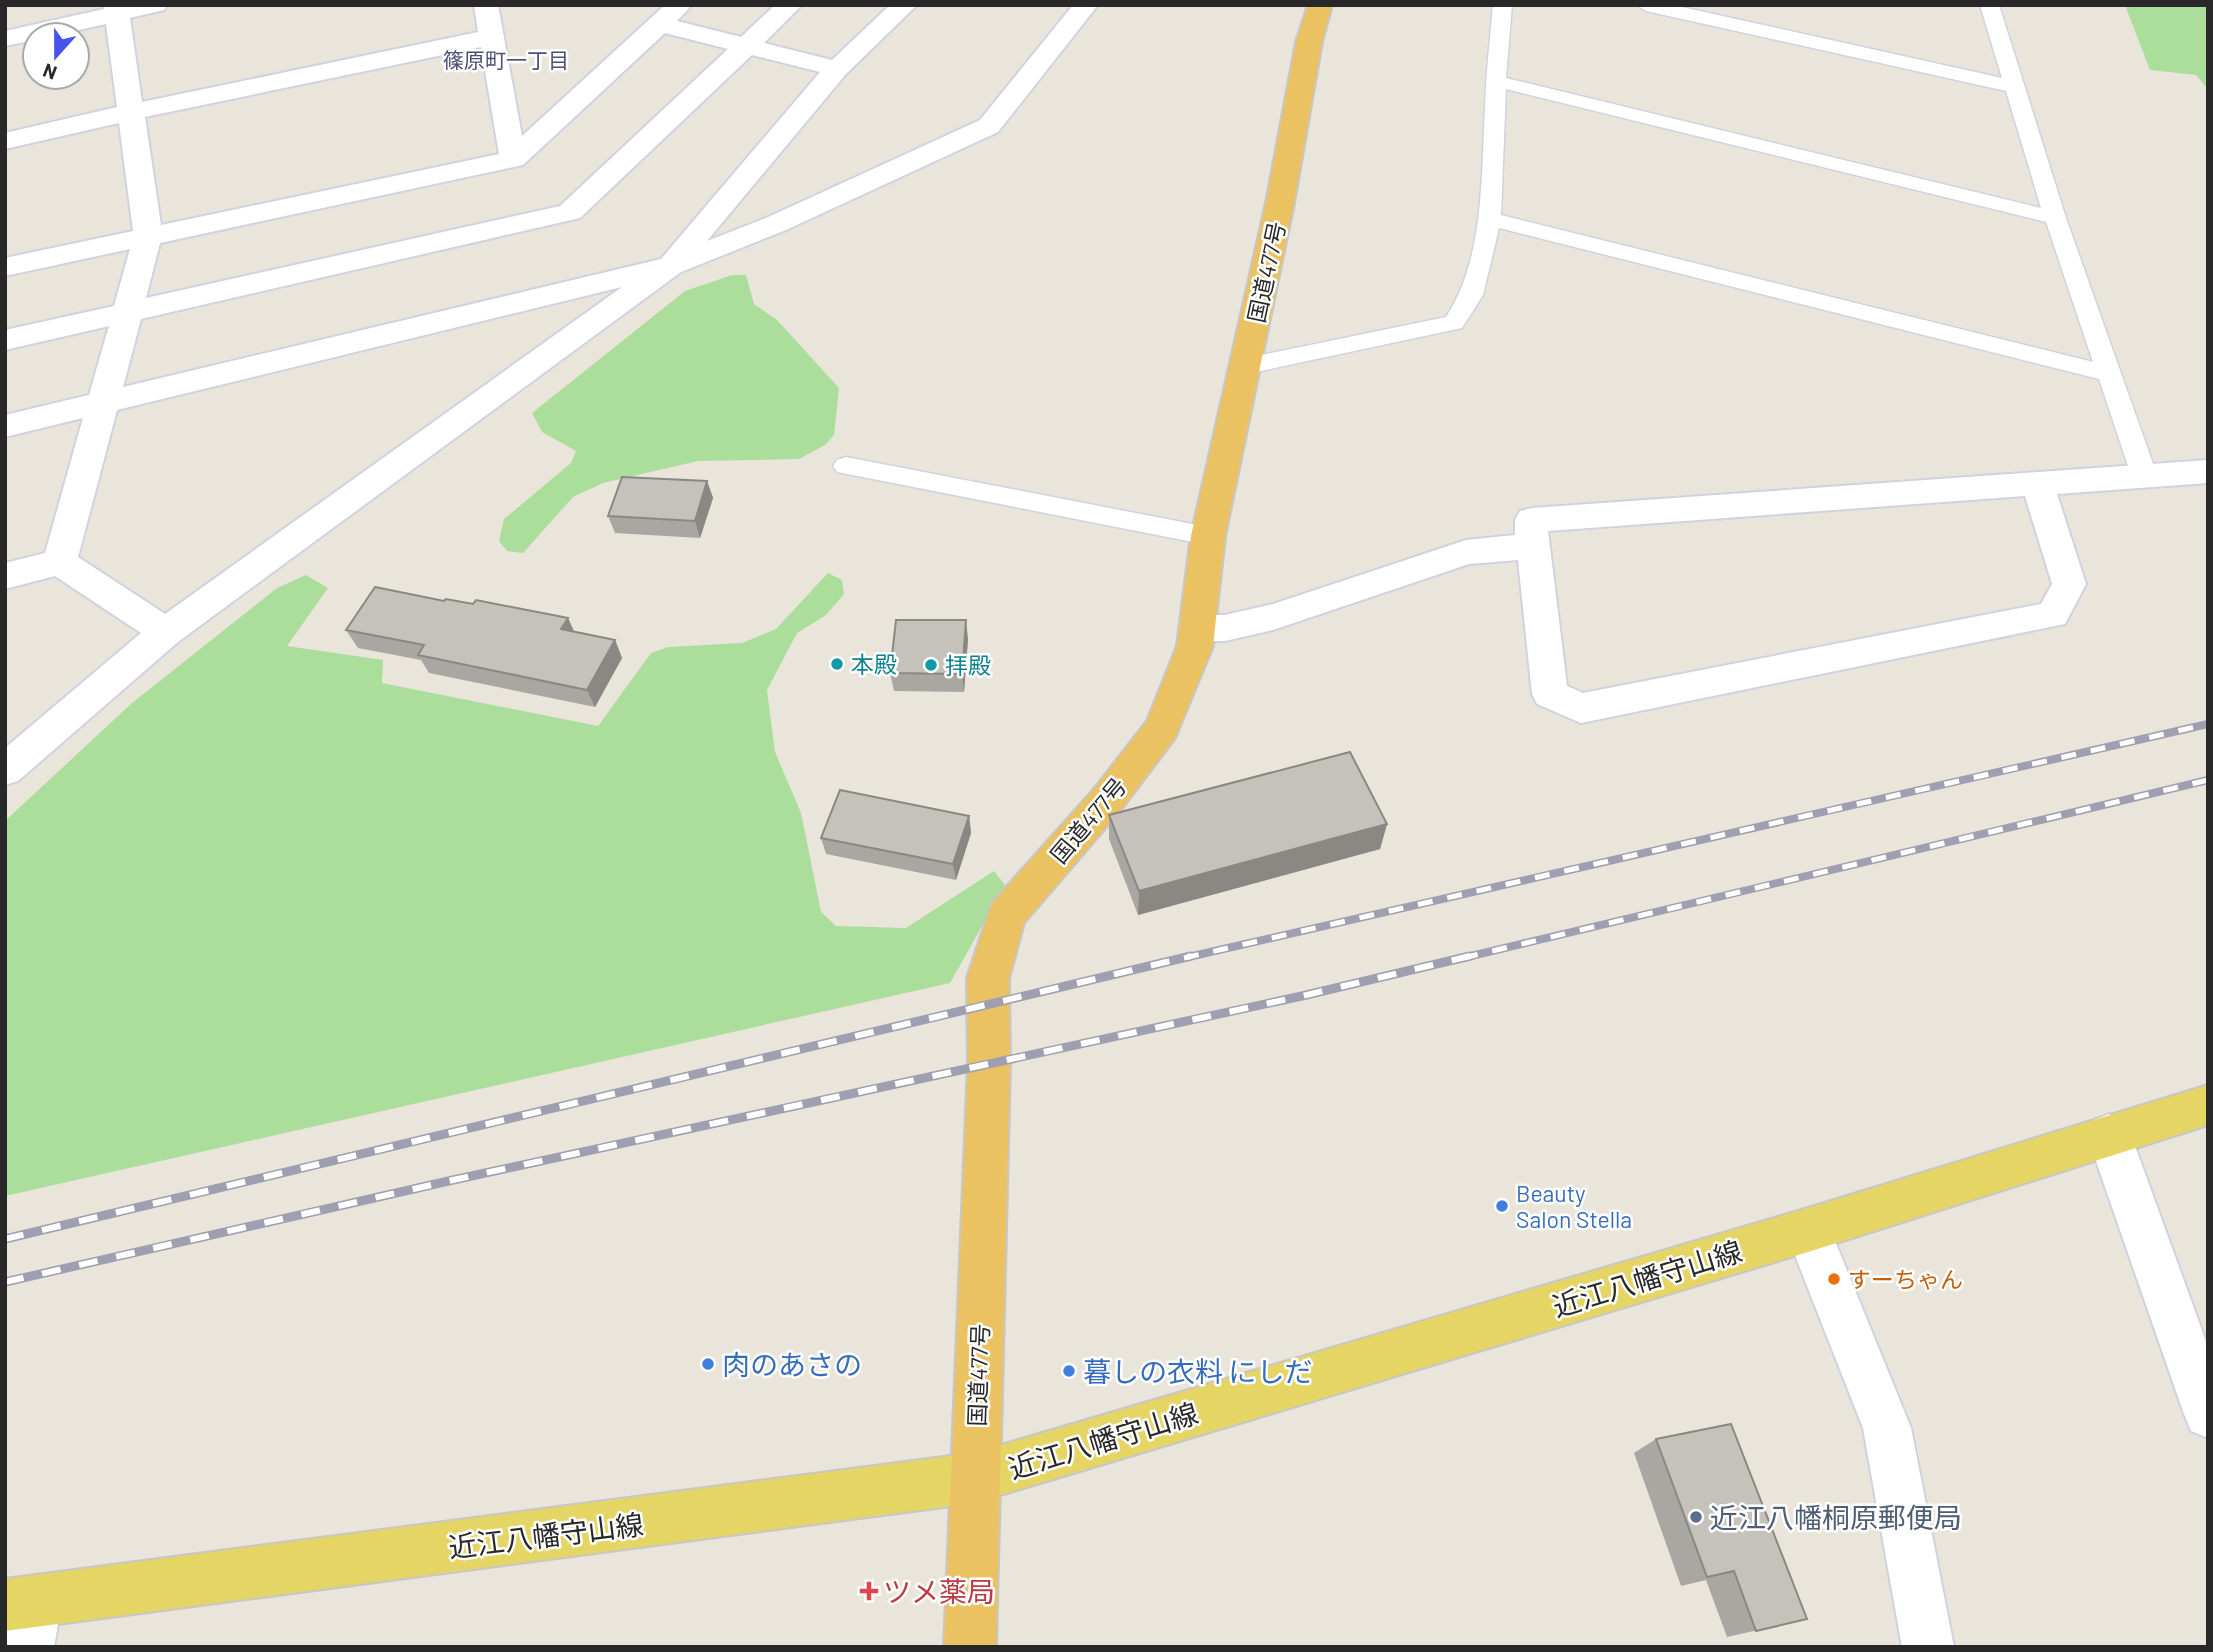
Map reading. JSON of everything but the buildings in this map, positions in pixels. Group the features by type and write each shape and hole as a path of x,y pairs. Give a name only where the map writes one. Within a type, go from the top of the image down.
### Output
{"highway":[{"name":"国道477号","path":"970,1647 989,1063 988,978 1006,915 1107,800 1162,728 1195,646 1208,536 1247,366 1309,42 1320,5"}],"main road":[{"name":"近江八幡守山線","path":"23,1618 974,1479 1808,1230 2208,1105"}],"street":[{"path":"5,39 117,9 155,5"},
{"path":"486,5 513,159"},
{"path":"5,267 513,159 680,5"},
{"path":"5,340 570,212 790,5"},
{"path":"5,770 22,745 166,632 671,266 837,69 905,5"},
{"path":"5,426 671,266 776,224 989,126 1086,5"},
{"path":"60,562 148,236 117,9"},
{"path":"660,24 837,69"},
{"path":"5,141 492,37"},
{"path":"2037,483 2069,584 2053,615 1581,708 1550,694 1532,520 2144,475 2208,471"},
{"path":"1197,628 1225,628 1273,617 1466,552 1533,546"},
{"path":"5,576 60,562 166,632"},
{"path":"2109,1135 2208,1414"},
{"path":"1808,1230 1887,1428 1928,1647"}],"lane":[{"path":"1247,366 1454,323 1472,295 1490,219 1496,81 1503,5"},
{"path":"1646,5 2014,87"},
{"path":"1989,5 2055,218 2144,475"},
{"path":"1496,81 2055,218"},
{"path":"1490,219 2110,374"},
{"path":"846,466 1208,536"}],"green space":[{"path":"2125,5 2208,5 2208,89 2196,75 2150,70"},
{"path":"732,275 746,275 754,304 777,320 839,388 834,435 825,445 799,459 698,461 603,483 573,497 523,553 507,551 499,541 504,519 571,463 576,451 542,432 532,413 685,291"},
{"path":"828,573 842,580 844,594 826,615 797,633 767,690 775,752 801,813 821,912 836,926 906,928 994,871 1005,885 950,983 5,1196 5,821 132,703 277,588 306,575 328,588 287,646 383,660 382,683 598,726 651,653 668,647 742,643 776,629"}],"railway":[{"path":"1184,958 2208,724"},
{"path":"1463,958 2208,780"},
{"path":"5,1239 1191,956"},
{"path":"5,1282 453,1180 1302,996 1470,956"}],"place":[{"name":"本殿","path":"837,664"},
{"name":"拝殿","path":"931,665"},
{"name":"Beauty Salon Stella","path":"1502,1206"},
{"name":"すーちゃん","path":"1834,1279"},
{"name":"肉のあさの","path":"708,1364"},
{"name":"暮しの衣料 にしだ","path":"1069,1371"},
{"name":"近江八幡桐原郵便局","path":"1696,1517"},
{"name":"ツメ薬局","path":"869,1591"}],"district":[{"name":"篠原町一丁目","path":"506,59"}]}
